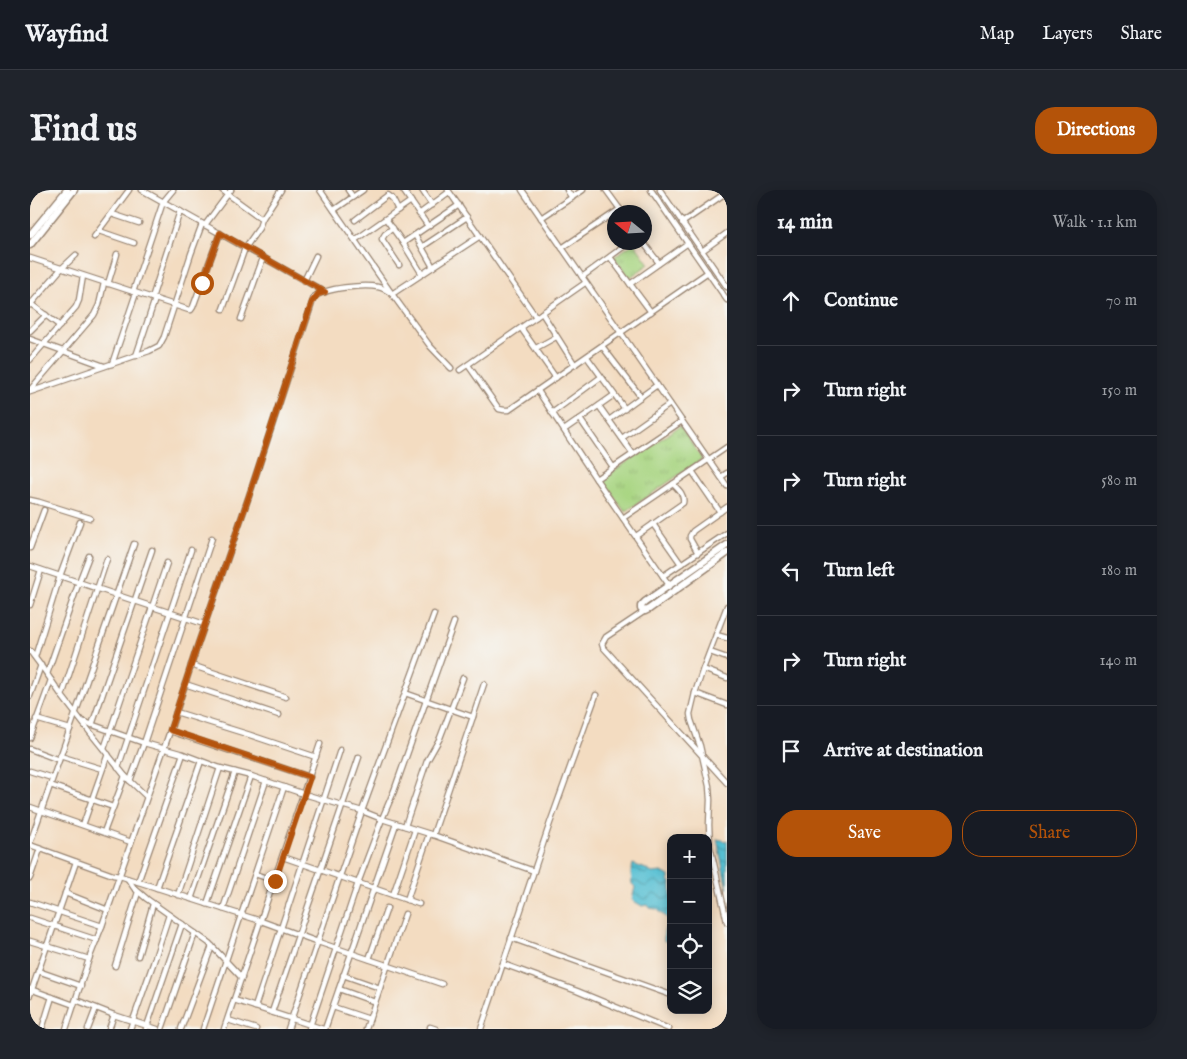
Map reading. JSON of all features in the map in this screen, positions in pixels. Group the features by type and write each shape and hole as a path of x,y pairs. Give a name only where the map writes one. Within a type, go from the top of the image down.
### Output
{"street":[{"path":"30,235 67,190"},
{"path":"30,245 74,190"},
{"path":"94,238 129,190"},
{"path":"142,190 325,292"},
{"path":"112,364 163,202 173,190"},
{"path":"222,190 229,192 262,219"},
{"path":"224,309 246,248 262,219 282,190"},
{"path":"320,190 430,346 451,368"},
{"path":"348,190 353,197"},
{"path":"334,210 363,190"},
{"path":"403,190 428,226"},
{"path":"422,190 432,205"},
{"path":"522,190 727,486"},
{"path":"567,190 572,198"},
{"path":"541,218 583,190"},
{"path":"606,190 617,205"},
{"path":"651,190 727,300"},
{"path":"660,190 726,284"},
{"path":"419,214 449,191 536,317"},
{"path":"30,391 105,367 160,346 190,254 203,225 229,192"},
{"path":"682,223 727,192"},
{"path":"355,220 388,195 392,198 398,210"},
{"path":"355,240 411,201"},
{"path":"403,243 459,205"},
{"path":"136,356 180,211"},
{"path":"112,214 139,223"},
{"path":"422,247 467,217"},
{"path":"386,219 422,274"},
{"path":"562,248 607,220"},
{"path":"392,228 382,239 399,265"},
{"path":"99,231 134,243"},
{"path":"30,258 191,310 220,233"},
{"path":"702,251 727,233"},
{"path":"415,235 434,267"},
{"path":"392,294 480,236"},
{"path":"630,284 688,243"},
{"path":"582,277 619,250"},
{"path":"649,250 658,263"},
{"path":"30,391 94,315 117,254"},
{"path":"60,326 31,304 61,269 76,255"},
{"path":"304,281 316,256"},
{"path":"610,257 651,312"},
{"path":"241,319 263,258"},
{"path":"468,365 499,408 509,410 708,272"},
{"path":"30,360 76,307 83,276"},
{"path":"460,370 585,283"},
{"path":"66,1029 244,512 312,302 318,294 349,287 379,287 392,294"},
{"path":"542,313 575,365"},
{"path":"30,331 46,315"},
{"path":"521,328 556,378"},
{"path":"536,348 556,337"},
{"path":"30,339 105,367"},
{"path":"602,346 641,397"},
{"path":"587,357 624,409"},
{"path":"552,413 601,377"},
{"path":"609,420 657,385"},
{"path":"538,391 669,584"},
{"path":"564,430 614,395"},
{"path":"622,438 670,404"},
{"path":"599,406 633,454"},
{"path":"580,419 613,467"},
{"path":"596,479 682,421"},
{"path":"623,518 727,447"},
{"path":"692,471 720,512"},
{"path":"720,477 727,473"},
{"path":"636,536 683,503 682,495 674,484"},
{"path":"30,500 90,518"},
{"path":"698,553 690,539 693,531 727,507"},
{"path":"30,548 44,510"},
{"path":"35,657 60,576 80,522"},
{"path":"653,524 681,564"},
{"path":"664,576 727,533"},
{"path":"130,781 212,538"},
{"path":"134,544 30,844 113,875 261,921 442,984"},
{"path":"645,611 641,609 641,606 669,584 727,545"},
{"path":"92,725 152,550"},
{"path":"118,768 191,550"},
{"path":"727,553 606,637 602,644 727,783"},
{"path":"47,674 78,582 89,556"},
{"path":"62,696 107,559"},
{"path":"83,825 102,769 111,732 167,563"},
{"path":"30,566 204,624"},
{"path":"30,605 41,570"},
{"path":"727,606 725,617 703,669 690,714 703,757 709,786 708,825 710,846 727,922"},
{"path":"288,1029 362,811 434,614"},
{"path":"309,1027 358,883 394,792 454,622"},
{"path":"716,635 727,638"},
{"path":"30,651 118,768 146,796"},
{"path":"710,652 727,658"},
{"path":"30,696 41,665"},
{"path":"191,665 286,697"},
{"path":"703,669 727,678"},
{"path":"30,676 36,678"},
{"path":"405,826 427,762 452,710 463,678"},
{"path":"30,738 51,680"},
{"path":"185,684 279,715"},
{"path":"407,900 484,684"},
{"path":"405,693 473,717"},
{"path":"695,693 727,704"},
{"path":"481,1029 596,695"},
{"path":"176,712 316,757"},
{"path":"36,719 70,729"},
{"path":"82,721 220,768 362,811 534,871"},
{"path":"170,730 310,777"},
{"path":"224,1029 320,744"},
{"path":"30,749 102,769"},
{"path":"254,1006 325,800 340,750"},
{"path":"138,882 183,754"},
{"path":"272,1012 359,757"},
{"path":"157,888 201,761"},
{"path":"178,895 220,768"},
{"path":"30,771 52,778"},
{"path":"191,899 234,772"},
{"path":"104,832 125,776"},
{"path":"207,904 251,776"},
{"path":"223,910 266,781"},
{"path":"50,785 113,807"},
{"path":"203,1029 284,787"},
{"path":"30,807 131,842"},
{"path":"234,1000 292,1019 309,1027 324,1029 396,824"},
{"path":"393,895 415,830"},
{"path":"30,878 40,849"},
{"path":"283,857 419,904"},
{"path":"76,862 31,991 96,1008 157,1029"},
{"path":"255,874 275,881"},
{"path":"128,879 134,888 153,904 212,946 242,978"},
{"path":"116,966 138,892"},
{"path":"65,893 108,910"},
{"path":"30,902 102,926"},
{"path":"138,956 153,904"},
{"path":"369,960 387,908"},
{"path":"366,1029 405,914"},
{"path":"130,1029 169,915"},
{"path":"30,918 97,940"},
{"path":"147,1027 182,924"},
{"path":"162,1029 195,933"},
{"path":"511,938 667,994"},
{"path":"30,941 90,959"},
{"path":"181,1029 212,946"},
{"path":"503,964 669,1028"},
{"path":"38,971 81,986"},
{"path":"343,975 380,988"},
{"path":"339,989 375,1002"},
{"path":"42,1029 52,997"},
{"path":"333,1006 370,1019"},
{"path":"88,1029 96,1008"},
{"path":"109,1029 114,1015"},
{"path":"228,1020 256,1029"},
{"path":"430,1027 436,1029"}],"green space":[{"path":"624,250 639,250 649,264 629,278 614,257"},
{"path":"680,426 702,459 625,512 602,479"}],"water":[{"path":"717,839 727,841 727,889"},
{"path":"633,864 652,873 662,872 667,875 667,918 657,909 649,908 647,905 642,906 632,900 635,887 632,884 631,873"},
{"path":"667,922 667,941 664,941"}],"route":[{"path":"202,283 220,233 325,292 314,297 312,302 170,730 310,777 275,881"}]}
